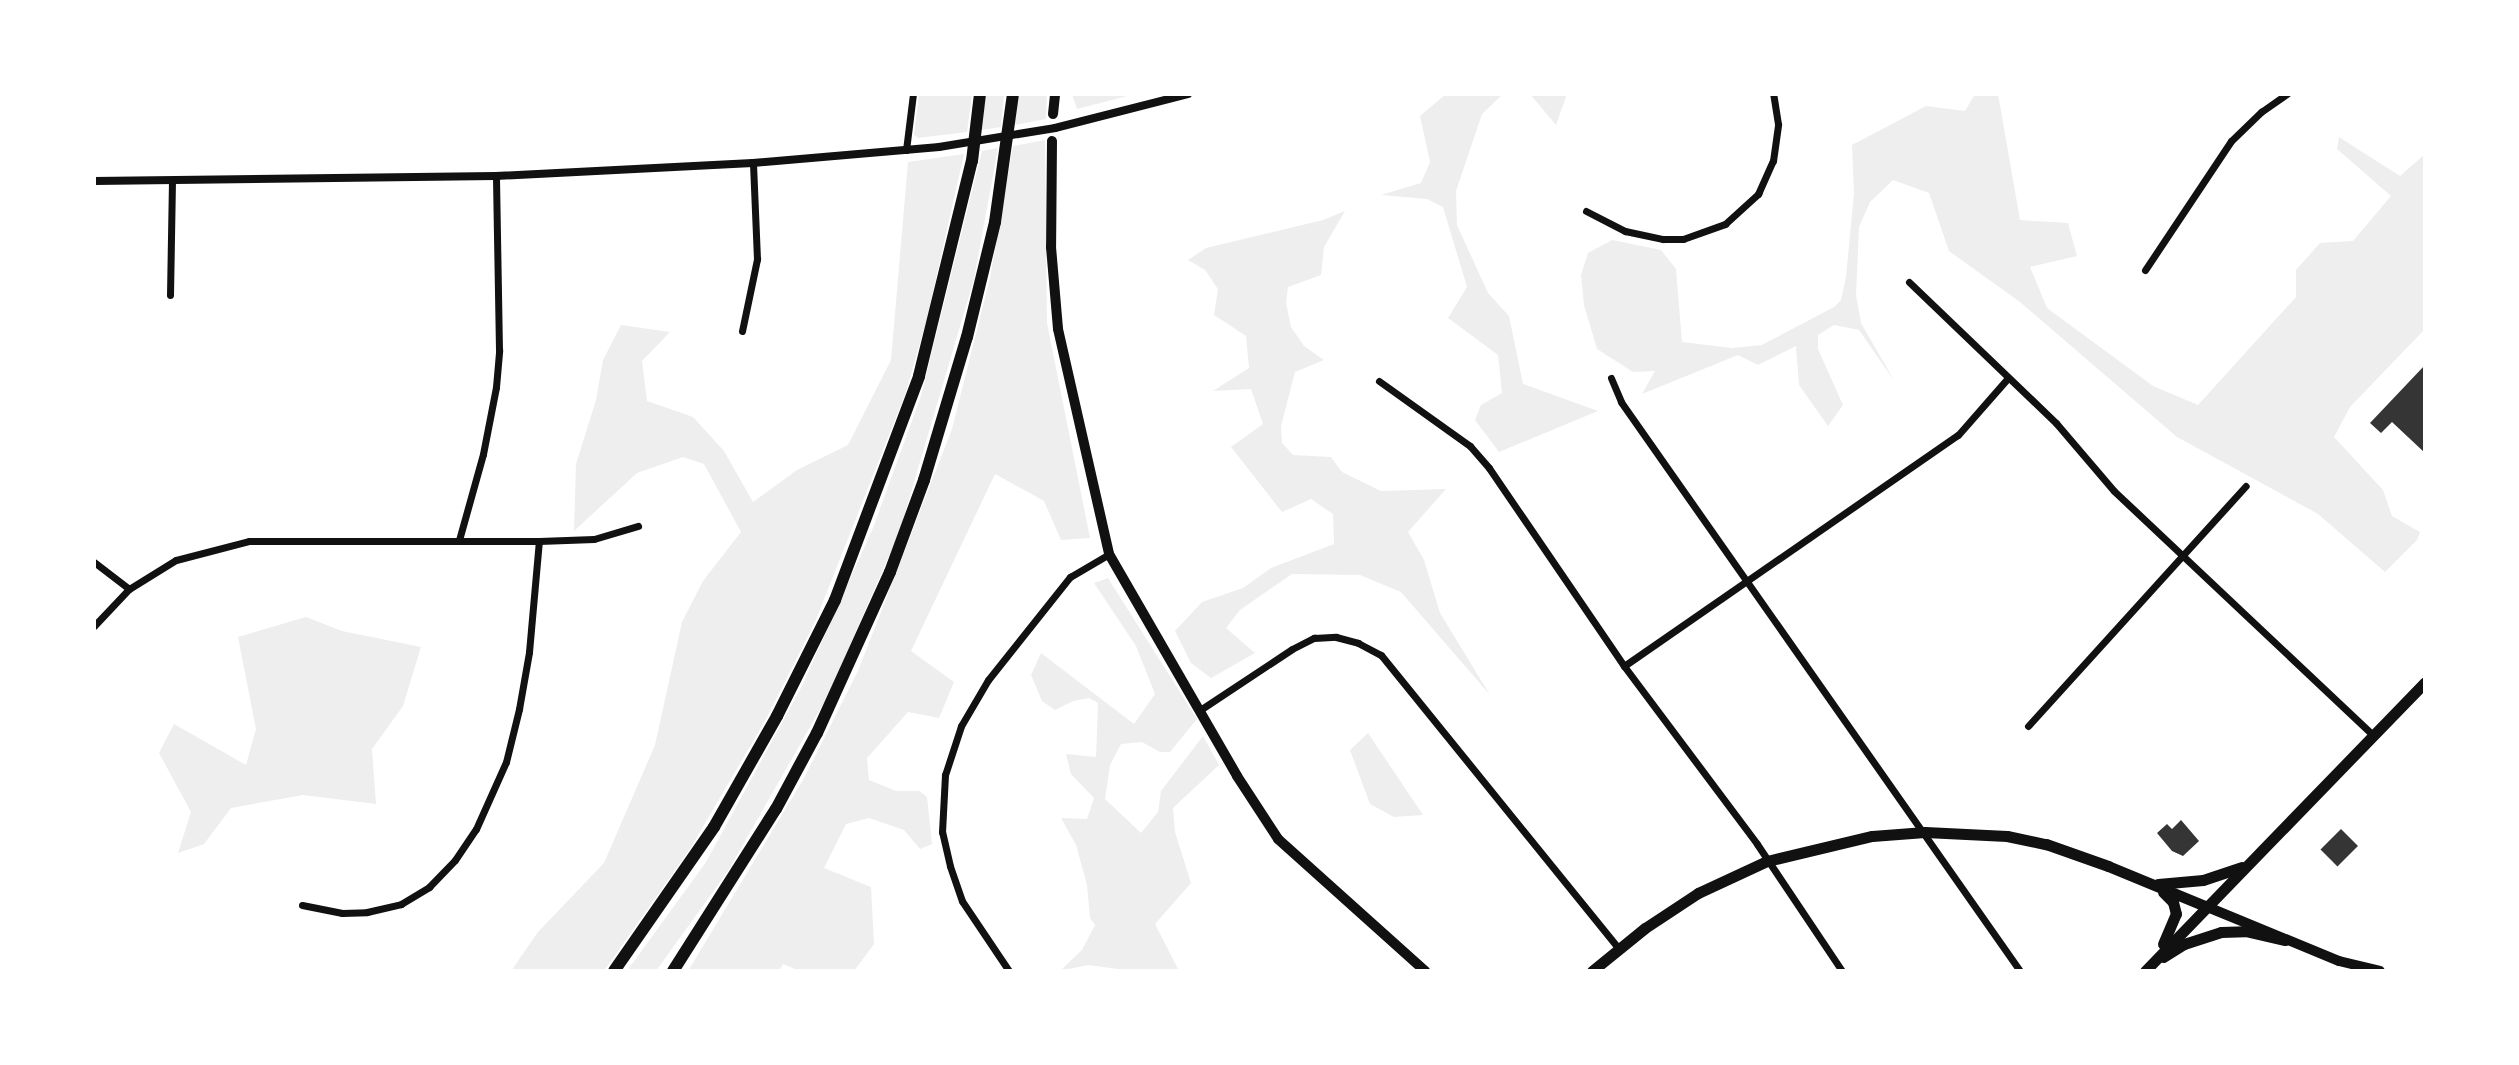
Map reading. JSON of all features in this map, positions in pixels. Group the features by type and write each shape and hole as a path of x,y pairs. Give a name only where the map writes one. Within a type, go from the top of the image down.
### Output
{"highway":[{"path":"614,971 714,827 777,716 841,587 919,376 972,161 980,94"},
{"path":"673,971 776,809 817,733 890,572 924,480 967,337 995,222 1013,94"}],"main road":[{"path":"1053,114 1055,94"},
{"path":"1052,141 1051,247 1058,329 1109,554 1278,839 1425,971"},
{"path":"2149,967 2425,682"},
{"path":"1592,971 1618,948 1698,893 1767,861 1837,842 1925,832 2007,836 2046,844 2339,961 2380,971"},
{"path":"2153,885 2203,880 2246,866"},
{"path":"2149,967 2176,914 2168,896 2153,885"},
{"path":"2149,967 2184,944 2221,932 2245,931 2285,940"}],"street":[{"path":"906,150 913,94"},
{"path":"94,181 496,176 753,163 939,147 1097,119 1188,94"},
{"path":"1586,211 1625,231 1663,239 1683,239 1725,224 1758,194 1768,175 1777,149 1778,124 1773,94"},
{"path":"2145,270 2231,141 2261,112 2287,94"},
{"path":"742,331 757,259 753,163"},
{"path":"459,540 483,454 496,387 499,336 496,176"},
{"path":"170,295 172,182"},
{"path":"1909,282 2056,423 2114,491 2374,736"},
{"path":"1611,378 1621,402 2020,971"},
{"path":"1624,666 1958,435 2007,379"},
{"path":"1379,381 1470,446 1489,468 1624,666 1767,861 1842,971"},
{"path":"2028,726 2246,486"},
{"path":"94,626 129,589 176,560 249,541 594,539 638,526"},
{"path":"302,905 355,913 401,904 429,887 455,860 476,829 506,762 519,709 529,652 539,541"},
{"path":"1009,971 973,921 950,866 942,832 945,775 961,726 988,680 1070,577 1109,554"},
{"path":"94,562 129,589"},
{"path":"1200,710 1292,649 1314,638 1336,637 1358,643 1381,655 1618,948"}],"shaded area":[{"path":"919,94 972,94 967,132 918,138 914,135"},
{"path":"986,94 1004,94 1001,127 981,130"},
{"path":"1017,94 1047,94 1046,119 1014,125"},
{"path":"1072,94 1135,94 1077,109"},
{"path":"1446,94 1503,94 1482,114 1456,191 1457,225 1488,293 1509,316 1523,384 1598,411 1499,452 1475,420 1481,405 1502,393 1498,355 1448,318 1467,287 1443,207 1427,199 1381,195 1421,183 1430,162 1420,116"},
{"path":"1530,94 1567,94 1556,125"},
{"path":"1975,94 1998,94 2020,220 2068,223 2077,256 2030,267 2047,308 2153,386 2198,405 2296,297 2296,270 2320,243 2353,241 2391,196 2337,149 2339,137 2400,176 2425,154 2425,329 2350,407 2334,437 2383,490 2392,516 2420,532 2417,540 2385,572 2318,514 2177,437 2020,302 1949,251 1929,193 1893,180 1870,202 1859,227 1856,295 1861,323 1895,382 1859,330 1834,325 1818,335 1818,349 1843,405 1828,426 1799,385 1796,346 1758,365 1738,355 1642,394 1655,371 1633,372 1597,349 1584,305 1581,275 1588,253 1612,240 1661,250 1676,269 1682,342 1732,348 1762,345 1834,307 1841,300 1846,277 1854,193 1852,145 1926,106 1965,111"},
{"path":"1045,140 1047,323 1090,538 1061,540 1044,501 995,474 911,651 954,682 939,718 908,712 867,758 869,780 896,791 919,791 927,797 932,844 920,849 904,830 869,818 846,824 824,868 871,887 874,944 854,971 800,971 783,964 779,971 688,971 804,778 858,671 952,429 990,278 1013,146"},
{"path":"998,148 974,279 899,533 827,697 728,871 656,971 627,971 706,862 802,686 873,528 921,396 982,151"},
{"path":"964,154 927,318 906,392 815,622 766,719 690,849 604,971 511,971 538,932 604,863 655,745 682,622 703,581 741,532 704,464 683,457 637,473 574,531 576,464 596,400 603,360 621,325 670,332 642,361 647,401 693,417 724,451 753,502 797,470 848,445 891,360 908,162"},
{"path":"1345,211 1324,247 1321,275 1288,287 1286,303 1291,327 1304,346 1324,360 1295,372 1281,426 1282,443 1293,455 1331,457 1342,472 1381,491 1446,489 1408,532 1424,560 1440,613 1490,695 1401,592 1360,575 1292,574 1240,610 1226,628 1255,653 1211,678 1191,663 1175,631 1202,602 1243,588 1271,568 1334,544 1333,514 1311,499 1282,512 1231,447 1263,424 1251,389 1213,391 1249,368 1246,336 1214,315 1218,289 1205,270 1188,260 1206,248 1323,220"},
{"path":"1108,578 1197,719 1170,752 1160,752 1142,742 1121,744 1110,765 1105,799 1141,833 1158,812 1161,791 1203,736 1219,765 1173,808 1175,832 1191,883 1155,924 1179,971 1133,971 1088,965 1060,971 1082,950 1095,925 1090,918 1087,885 1076,845 1061,818 1087,819 1094,798 1071,774 1066,754 1096,757 1098,703 1089,698 1073,701 1055,710 1042,701 1031,675 1041,653 1134,724 1155,694 1136,646 1094,583"},
{"path":"306,617 342,631 421,647 403,706 372,749 376,804 303,795 231,808 204,844 178,853 191,812 159,753 174,724 246,765 256,729 238,637"},
{"path":"1368,733 1423,815 1394,817 1370,804 1350,750"}],"building":[{"path":"2425,365 2425,453 2392,422 2381,433 2370,423"},
{"path":"2181,820 2199,841 2183,856 2172,851 2157,833 2167,824 2172,829"},
{"path":"2341,829 2358,846 2337,866 2320,850"}]}
